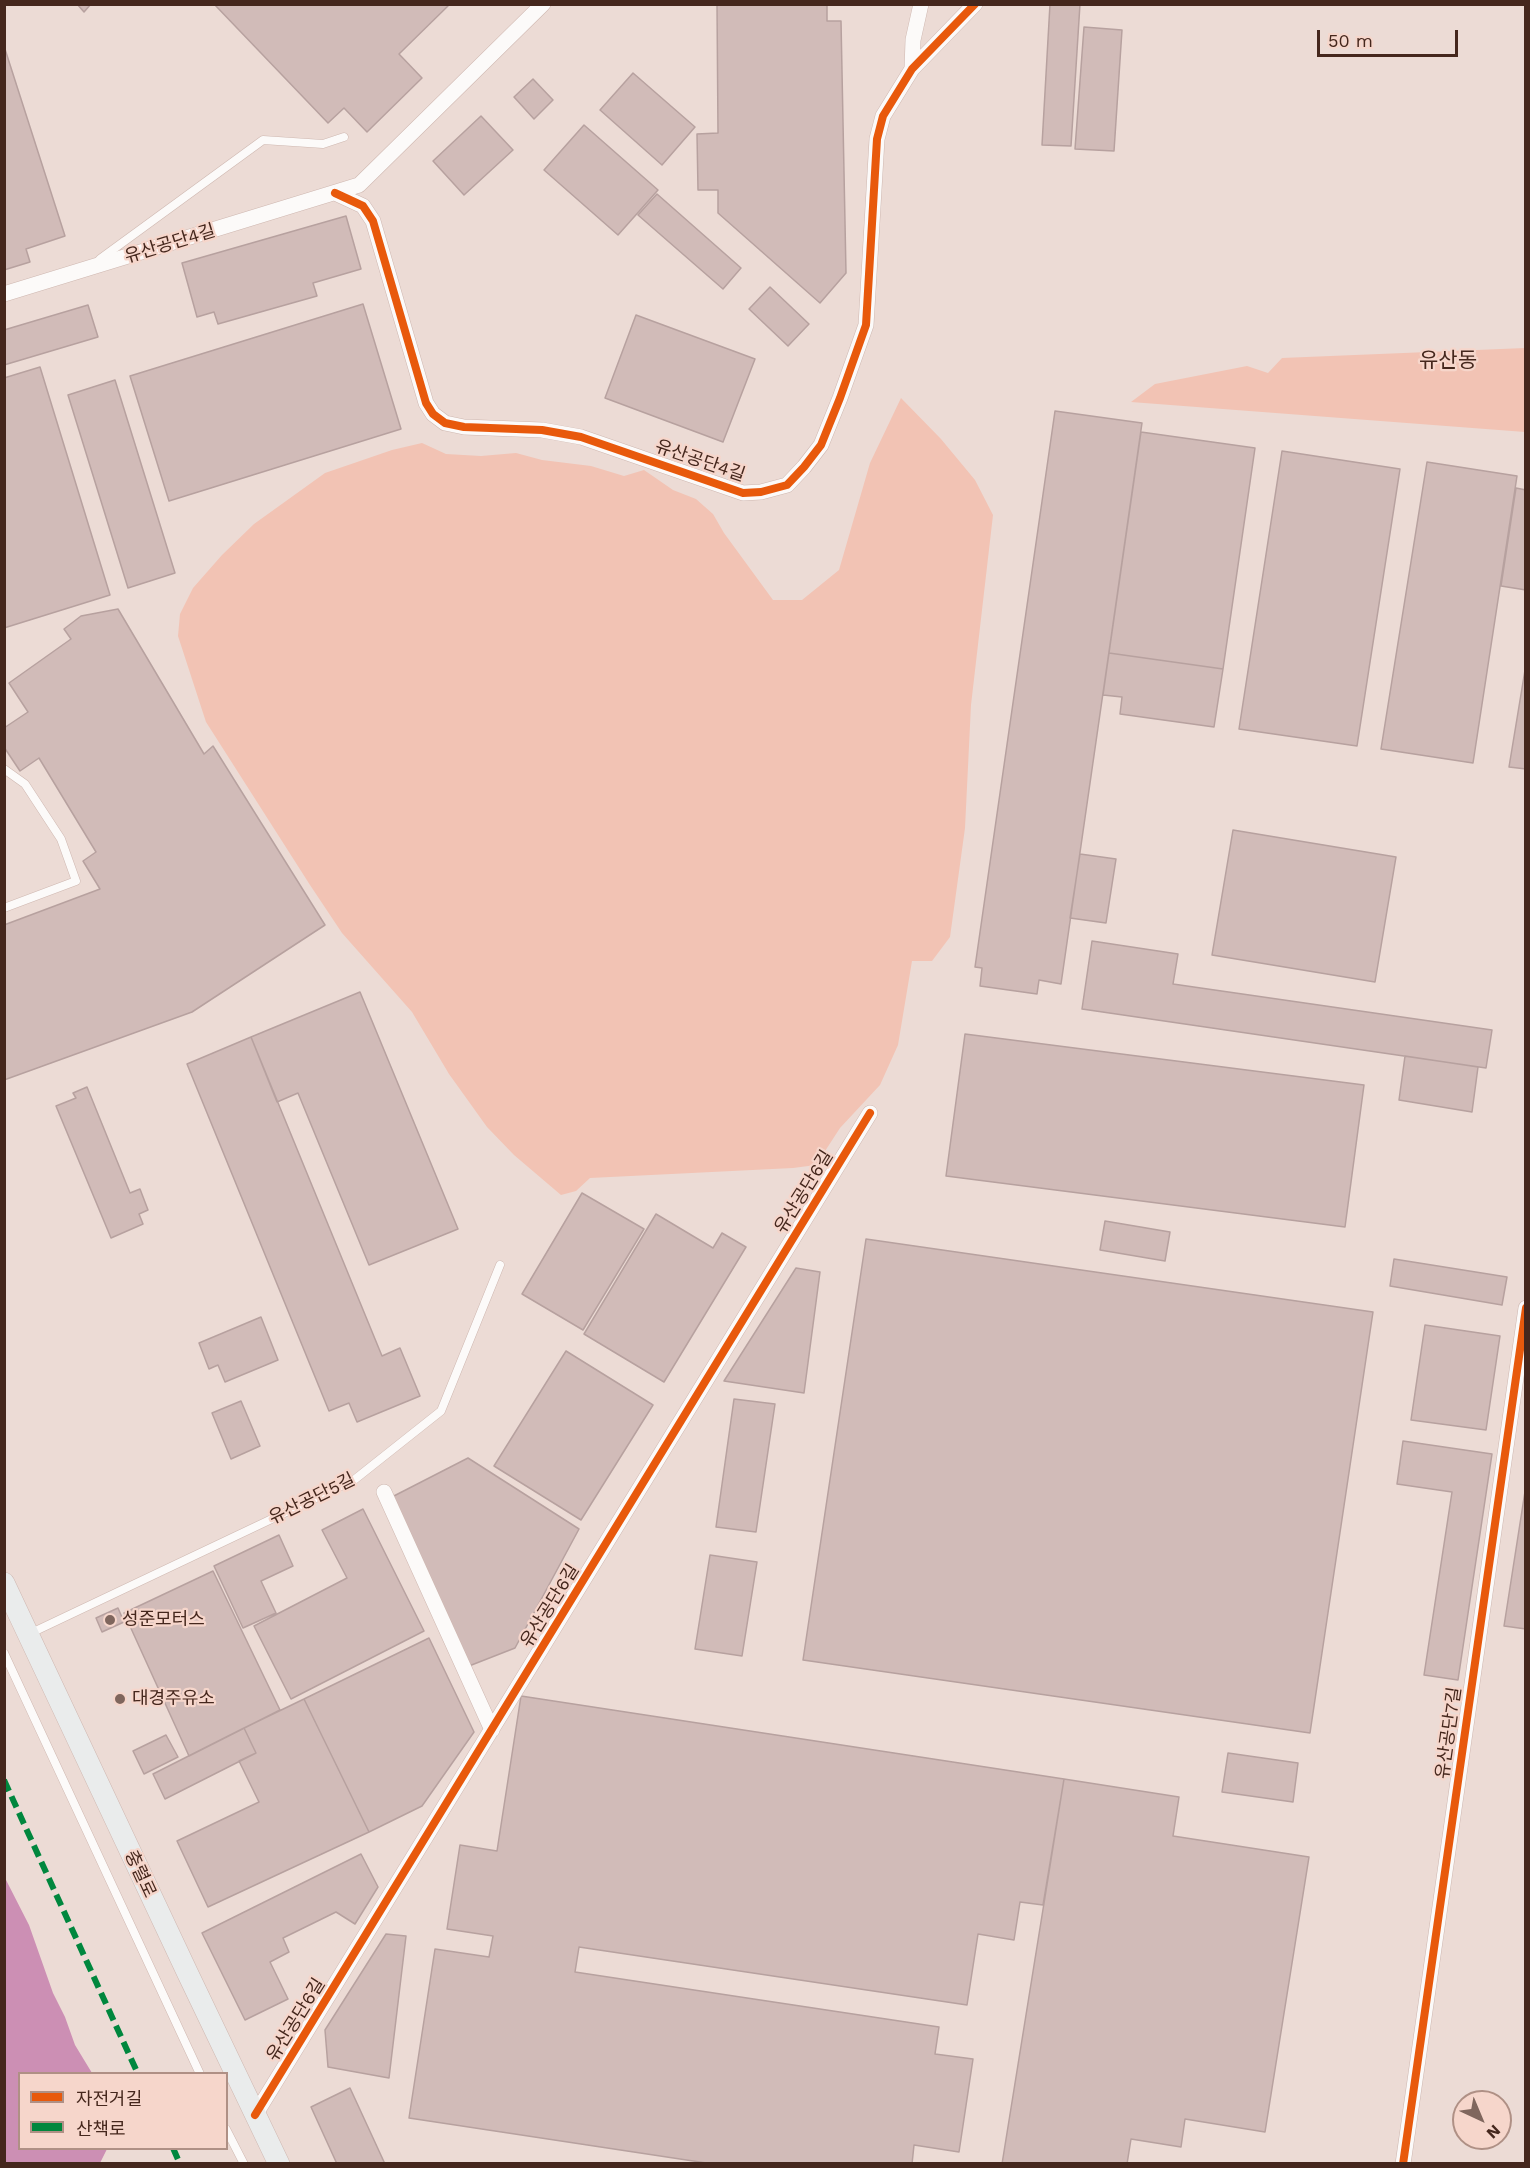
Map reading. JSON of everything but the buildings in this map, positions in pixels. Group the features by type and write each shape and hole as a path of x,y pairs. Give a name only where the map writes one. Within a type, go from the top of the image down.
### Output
{"main road":[{"name":"충렬로","path":"4,1583 279,2163"}],"street":[{"name":"유산공단4길","path":"4,294 359,185 543,4"},
{"path":"912,69 913,40 921,4"},
{"name":"유산공단4길","path":"334,193 363,206 373,221 426,403 433,414 445,423 464,427 542,430 581,437 743,493 761,492 787,485 821,445 866,325 877,139 883,116 912,69 975,4"},
{"name":"유산공단6길","path":"255,2115 870,1113"},
{"name":"유산공단7길","path":"1403,2163 1526,1308"},
{"path":"384,1492 492,1730"}],"lane":[{"path":"94,264 263,140 323,144 344,137"},
{"path":"4,769 25,784 61,839 76,881 4,908"},
{"name":"유산공단5길","path":"28,1634 354,1480 441,1411 500,1265"},
{"path":"4,1653 200,2072"},
{"path":"228,2133 244,2163"}],"shaded area":[{"path":"1525,348 1525,432 1131,402 1155,384 1247,366 1268,373 1282,358"},
{"path":"901,398 941,439 975,480 993,515 971,705 965,828 950,937 932,961 912,961 898,1045 880,1085 840,1128 816,1165 590,1178 576,1191 561,1195 514,1155 487,1127 449,1074 412,1012 342,933 310,885 206,722 178,636 180,614 193,588 222,555 254,524 325,473 392,450 422,443 446,454 481,456 516,453 542,460 591,466 624,476 644,470 673,490 696,499 713,514 724,533 773,600 802,600 839,570 870,463"},
{"path":"5,1878 29,1925 53,1993 75,2045 91,2072 18,2072 18,2150 106,2150 100,2163 5,2163"}],"marked path":[{"path":"4,1780 137,2072"},
{"path":"174,2150 180,2164"}],"cycle path":[{"path":"335,193 363,206 373,221 426,403 433,414 445,423 464,427 542,430 581,437 743,493 761,492 787,485 821,445 866,325 877,139 883,116 912,69 975,4"},
{"path":"255,2115 870,1113"},
{"path":"1403,2164 1526,1308"}],"place":[{"name":"성준모터스","path":"110,1620"},
{"name":"대경주유소","path":"120,1699"}],"district":[{"name":"유산동","path":"1448,361"}]}
